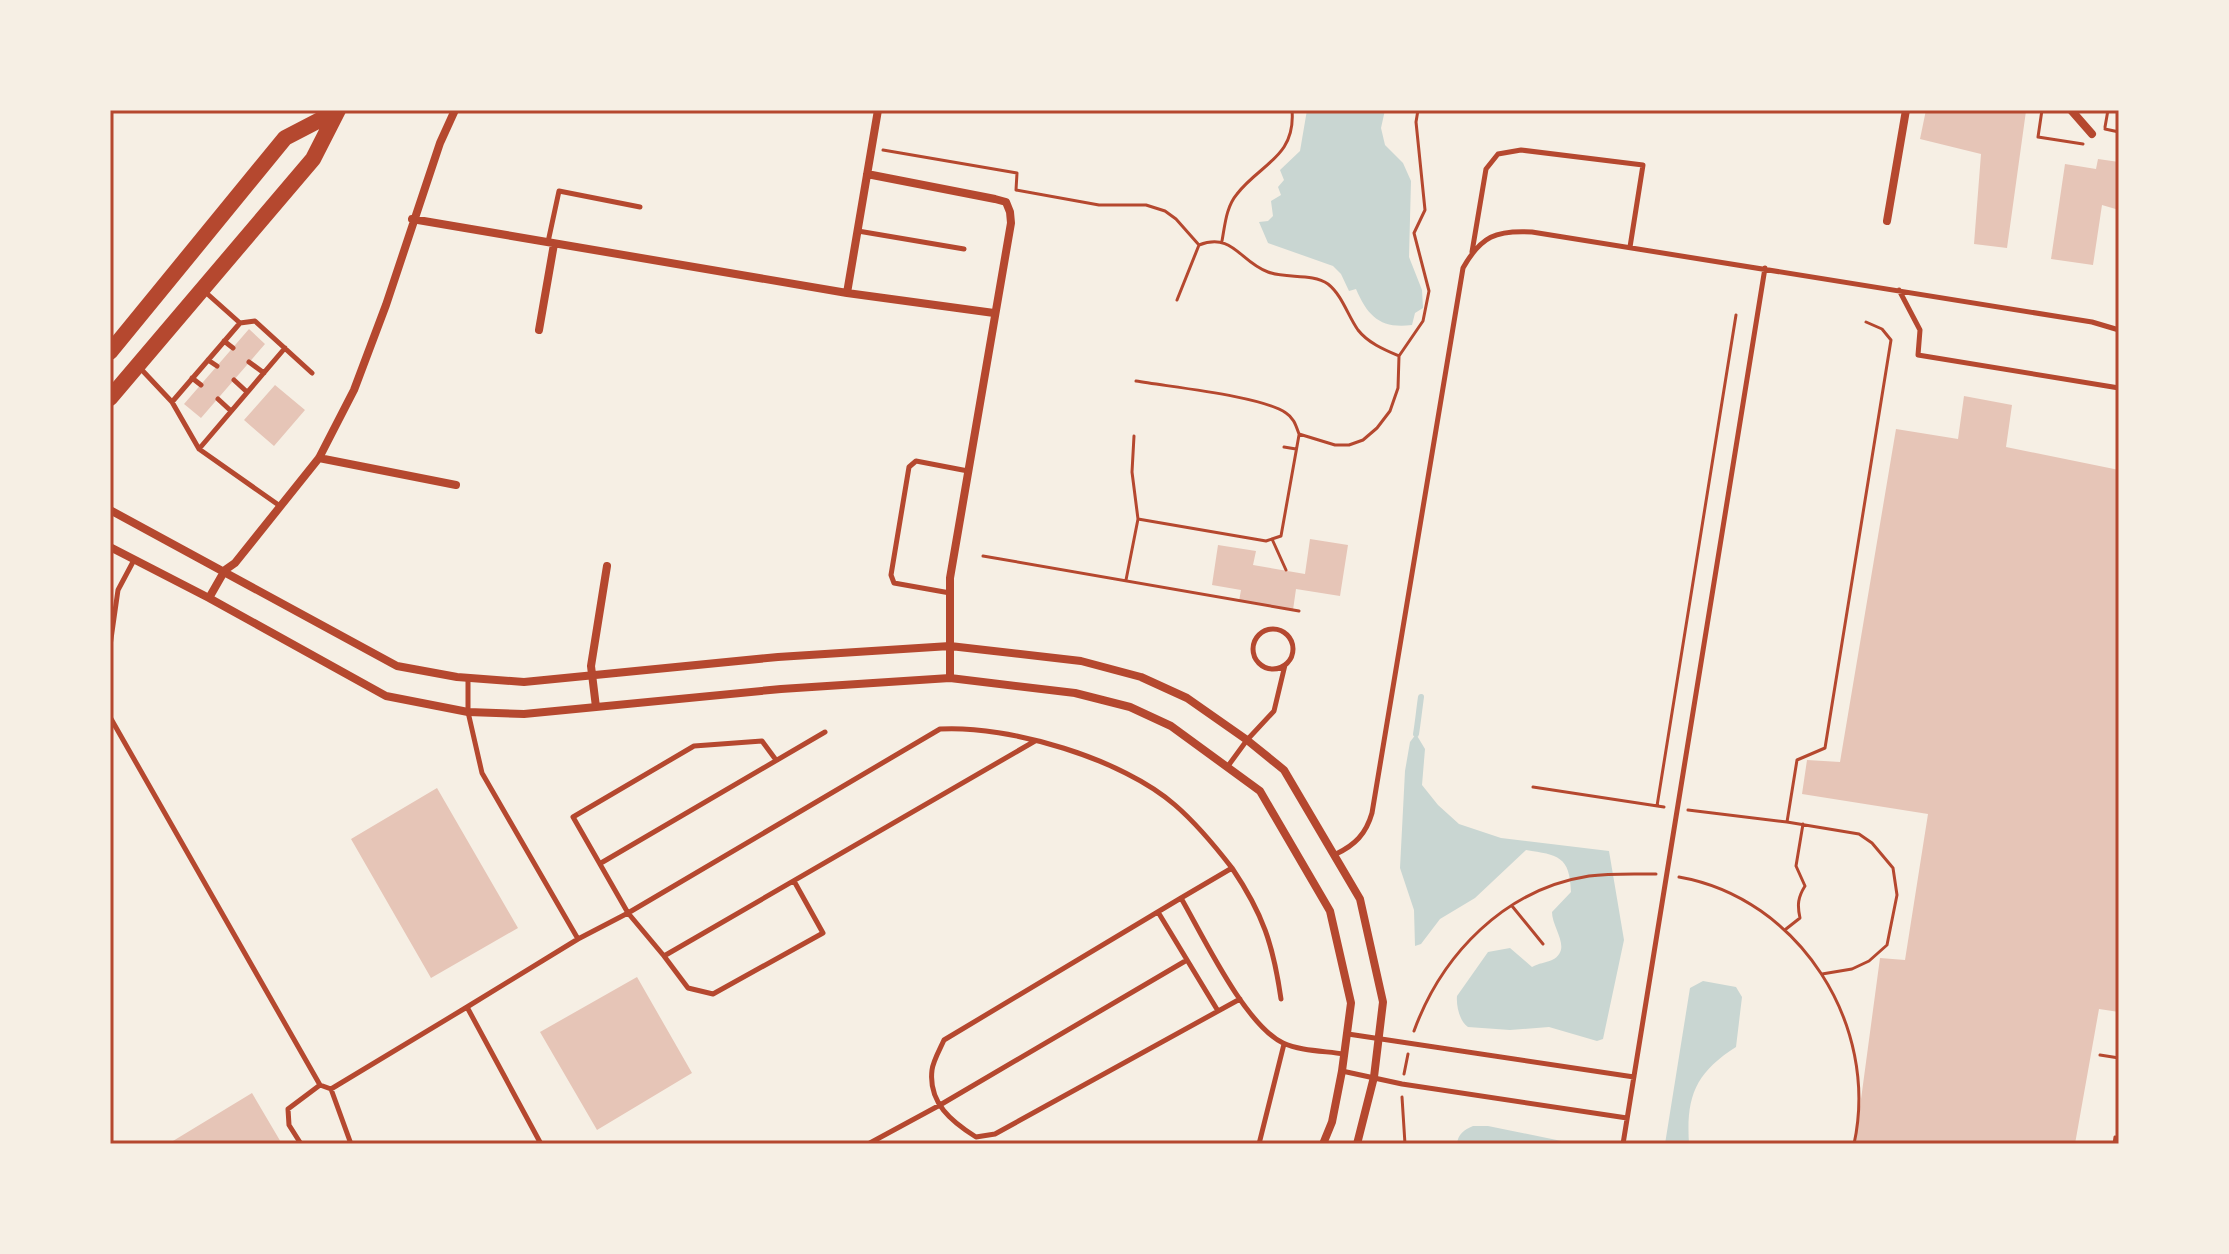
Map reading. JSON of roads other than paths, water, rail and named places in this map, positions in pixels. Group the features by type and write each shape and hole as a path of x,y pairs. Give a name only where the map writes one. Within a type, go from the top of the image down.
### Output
{"main road":[{"path":"110,398 313,159 335,110"},
{"path":"110,352 285,138 335,110"}],"street":[{"path":"209,598 225,570 235,563 319,458 354,390 386,305 412,219 455,110"},
{"path":"847,293 878,110"},
{"path":"1887,221 1906,110"},
{"path":"2071,110 2092,134"},
{"path":"867,174 1006,202 1011,223 950,578 950,678"},
{"path":"412,219 847,293 994,313"},
{"path":"539,330 551,244"},
{"path":"319,458 456,485"},
{"path":"110,510 397,666 468,678 524,682 778,657 950,646 1081,661 1141,677 1187,698 1284,770 1360,899 1383,1002 1374,1077 1357,1144"},
{"path":"110,547 386,696 468,712 524,714 781,689 950,678 1075,693 1130,707 1171,726 1260,791 1330,911 1351,1003 1332,1122 1323,1144"},
{"path":"596,707 591,666 607,566"}],"lane":[{"path":"1472,253 1486,169 1498,154 1521,150 1643,165 1630,247"},
{"path":"551,244 559,191 640,207"},
{"path":"857,231 964,249"},
{"path":"1336,854 1363,834 1372,813 1463,268 1472,253 1490,236 1507,231 1532,232 2092,322 2119,330"},
{"path":"1623,1144 1765,268"},
{"path":"203,290 240,323"},
{"path":"1899,290 1920,330 1918,355 2119,388"},
{"path":"172,402 240,323 255,321 312,373"},
{"path":"224,341 233,348"},
{"path":"199,449 285,348"},
{"path":"208,360 217,366"},
{"path":"249,362 264,373"},
{"path":"138,365 172,402 199,449 280,506"},
{"path":"192,378 201,385"},
{"path":"234,380 247,392"},
{"path":"218,399 231,411"},
{"path":"950,593 894,583 891,575 909,467 916,461 968,471"},
{"path":"110,646 118,590 135,559"},
{"path":"1228,766 1274,711 1286,665 1292,657 1293,648 1284,632 1274,628 1257,636 1253,645 1258,663 1276,669 1286,665"},
{"path":"468,678 468,712 482,773 578,939"},
{"path":"110,717 320,1085 331,1089"},
{"path":"331,1089 578,939 628,913 940,729 968,728 1066,747 1149,787 1173,803 1232,868 1256,904 1275,958 1281,999"},
{"path":"601,863 825,732"},
{"path":"776,760 762,741 694,746 573,817 628,913 688,988 713,994 823,933 794,881"},
{"path":"664,956 1035,741"},
{"path":"1232,868 944,1040 931,1069 934,1096 949,1120 976,1137 995,1134 1240,999"},
{"path":"1181,898 1240,999 1261,1027 1284,1044 1345,1054"},
{"path":"1158,912 1218,1011"},
{"path":"868,1144 1187,960"},
{"path":"467,1007 541,1144"},
{"path":"1348,1034 1634,1077"},
{"path":"1259,1144 1284,1044"},
{"path":"1342,1071 1402,1084 1627,1118"},
{"path":"301,1144 289,1125 288,1109 320,1085"},
{"path":"331,1089 351,1144"}],"waterway":[{"path":"1416,734 1421,697"}]}
